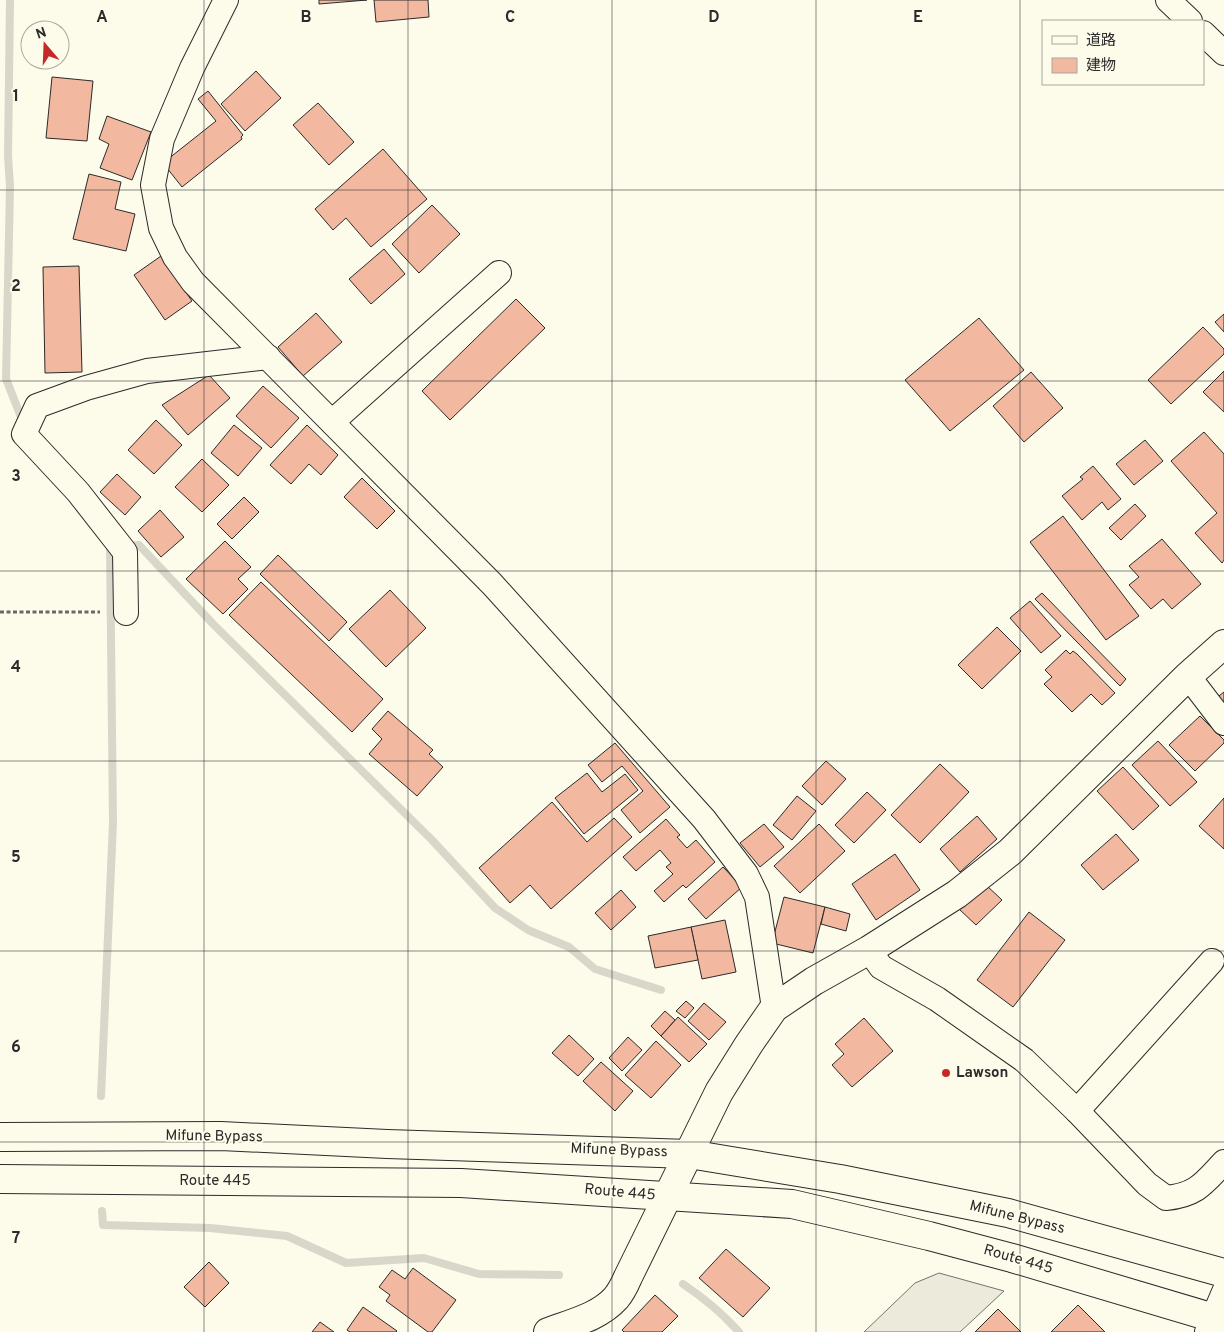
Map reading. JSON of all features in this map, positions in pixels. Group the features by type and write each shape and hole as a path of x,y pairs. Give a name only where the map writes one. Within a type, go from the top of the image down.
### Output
{"main road":[{"path":"548,1332 604,1309 617,1297 719,1092 774,1008 814,981 869,950 957,894 1010,852 1188,676 1224,644"},
{"name":"Mifune Bypass","path":"0,1137 221,1136 689,1154 840,1179 1008,1214 1224,1272"},
{"name":"Route 445","path":"0,1179 461,1183 792,1204 929,1236 1003,1256 1215,1324"}],"street":[{"path":"226,0 192,68 162,139 153,185 161,228 175,257 194,282 492,584 704,819 746,874 757,896 774,1008"},
{"path":"1168,0 1189,20"},
{"path":"1204,34 1224,53"},
{"path":"332,422 498,273"},
{"path":"126,613 125,552 78,492 24,434 37,406 86,388 147,371 268,357"},
{"path":"1188,676 1224,723"},
{"path":"869,950 881,967 937,998 1024,1060 1077,1111 1147,1184 1166,1198 1182,1197 1198,1189 1224,1162"},
{"path":"1077,1111 1212,961"},
{"path":"1215,1324 1224,1292"}],"path":[{"path":"0,612 126,613"}],"shaded area":[{"path":"939,1273 1004,1291 960,1332 864,1332 915,1283"}],"building":[{"path":"319,0 367,0 319,4"},
{"path":"374,0 428,0 429,17 376,22"},
{"path":"256,71 281,98 245,131 221,104"},
{"path":"52,77 93,81 87,141 46,138"},
{"path":"208,91 243,135 242,139 182,187 163,163 216,121 198,99"},
{"path":"318,103 354,142 329,165 293,125"},
{"path":"107,116 151,132 132,180 100,168 109,144 99,139"},
{"path":"383,149 427,199 371,247 346,218 333,230 315,209"},
{"path":"89,174 121,182 115,209 135,214 126,251 73,239"},
{"path":"432,205 460,234 419,273 392,244"},
{"path":"384,249 405,274 371,304 349,279"},
{"path":"161,256 192,301 165,320 134,275"},
{"path":"79,266 82,372 45,373 43,267"},
{"path":"516,299 545,328 450,420 422,391"},
{"path":"316,313 342,342 303,376 278,347"},
{"path":"1224,314 1224,332 1215,322"},
{"path":"979,318 1024,370 950,431 905,380"},
{"path":"1203,327 1224,349 1224,354 1171,404 1148,380"},
{"path":"1224,371 1224,412 1203,392"},
{"path":"1031,372 1063,408 1024,442 993,406"},
{"path":"209,375 230,398 188,435 162,405"},
{"path":"263,386 299,418 271,448 236,416"},
{"path":"156,420 182,445 154,474 128,450"},
{"path":"234,425 262,448 238,476 211,453"},
{"path":"307,425 338,455 321,475 309,464 291,484 270,465"},
{"path":"1204,432 1224,454 1224,560 1222,563 1195,533 1217,513 1171,461"},
{"path":"1145,440 1163,461 1134,485 1116,464"},
{"path":"202,459 229,485 202,512 175,487"},
{"path":"1093,466 1121,499 1108,510 1102,502 1082,520 1062,496 1083,479 1080,477"},
{"path":"117,474 141,497 125,515 100,492"},
{"path":"362,478 395,511 377,529 344,497"},
{"path":"244,497 259,512 232,539 217,524"},
{"path":"1135,504 1146,516 1121,540 1109,528"},
{"path":"160,510 184,537 161,557 138,531"},
{"path":"1063,516 1139,616 1106,640 1030,542"},
{"path":"1162,539 1201,584 1172,609 1163,599 1151,609 1129,585 1139,577 1129,566"},
{"path":"225,541 251,567 238,579 248,589 223,614 186,579"},
{"path":"278,555 347,622 329,641 260,574"},
{"path":"261,582 383,699 352,732 229,615"},
{"path":"390,590 426,628 386,667 349,629"},
{"path":"1042,593 1126,679 1120,686 1035,599"},
{"path":"1030,601 1061,636 1041,653 1010,618"},
{"path":"997,627 1021,651 982,689 958,665"},
{"path":"1066,650 1070,654 1073,651 1077,654 1115,693 1102,705 1091,694 1072,712 1044,684 1052,677 1045,670"},
{"path":"1224,692 1224,711 1215,699"},
{"path":"388,711 433,750 429,754 443,767 417,796 369,754 382,739 372,729"},
{"path":"1200,716 1224,740 1224,743 1195,771 1169,745"},
{"path":"1158,741 1197,782 1170,806 1132,765"},
{"path":"615,743 670,807 640,833 621,810 643,791 622,766 602,782 588,765"},
{"path":"826,761 846,779 822,805 802,786"},
{"path":"940,764 969,792 920,843 891,815"},
{"path":"1123,767 1159,806 1133,830 1097,791"},
{"path":"587,773 602,792 625,774 638,790 584,834 555,798"},
{"path":"867,792 886,810 854,843 835,825"},
{"path":"797,796 816,811 792,840 773,825"},
{"path":"1224,798 1224,849 1199,826"},
{"path":"552,802 587,842 614,818 632,837 551,909 530,885 510,903 479,868"},
{"path":"977,816 997,839 960,872 940,849"},
{"path":"666,819 680,835 677,837 687,848 696,840 715,862 686,888 683,885 664,902 654,891 673,874 666,867 671,863 660,850 636,871 623,857"},
{"path":"764,824 784,847 760,867 740,843"},
{"path":"819,824 845,851 800,893 774,866"},
{"path":"1116,834 1139,860 1103,890 1081,865"},
{"path":"895,854 920,890 876,920 852,884"},
{"path":"723,867 742,887 706,919 688,899"},
{"path":"985,884 1002,900 976,925 959,909"},
{"path":"621,890 636,907 611,930 595,913"},
{"path":"784,897 825,907 813,953 772,943"},
{"path":"825,907 850,914 846,931 821,924"},
{"path":"1029,912 1065,940 1013,1007 977,980"},
{"path":"725,920 736,972 702,979 691,927"},
{"path":"691,927 698,960 655,968 648,936"},
{"path":"686,1001 694,1008 685,1018 676,1011"},
{"path":"704,1003 726,1022 709,1040 688,1021"},
{"path":"665,1011 675,1020 661,1036 651,1026"},
{"path":"678,1017 707,1044 689,1062 661,1036"},
{"path":"864,1018 893,1051 852,1087 832,1065 844,1054 835,1044"},
{"path":"569,1035 594,1059 578,1076 552,1053"},
{"path":"628,1037 642,1050 622,1071 609,1058"},
{"path":"656,1041 681,1065 651,1098 625,1075"},
{"path":"601,1062 633,1091 615,1111 583,1081"},
{"path":"726,1249 770,1288 743,1317 699,1278"},
{"path":"209,1262 229,1283 205,1307 184,1287"},
{"path":"413,1268 456,1300 432,1332 428,1332 386,1301 390,1295 379,1287 392,1270 405,1279"},
{"path":"655,1295 678,1316 662,1332 624,1332 622,1330"},
{"path":"1078,1305 1105,1332 1051,1332"},
{"path":"363,1307 397,1331 350,1332 347,1330"},
{"path":"998,1309 1021,1332 975,1332"},
{"path":"320,1322 334,1332 312,1332"}],"waterway":[{"path":"10,0 8,156 10,186 6,379 23,422"},
{"path":"101,1096 113,823 110,545"},
{"path":"125,546 139,545 214,625 432,840 495,908 528,930 569,947 595,969 661,990"},
{"path":"102,1211 103,1225 210,1228 287,1236 346,1263 424,1258 479,1274 559,1275"},
{"path":"683,1284 712,1306 739,1332"}],"place":[{"name":"Lawson","path":"946,1073"}]}
